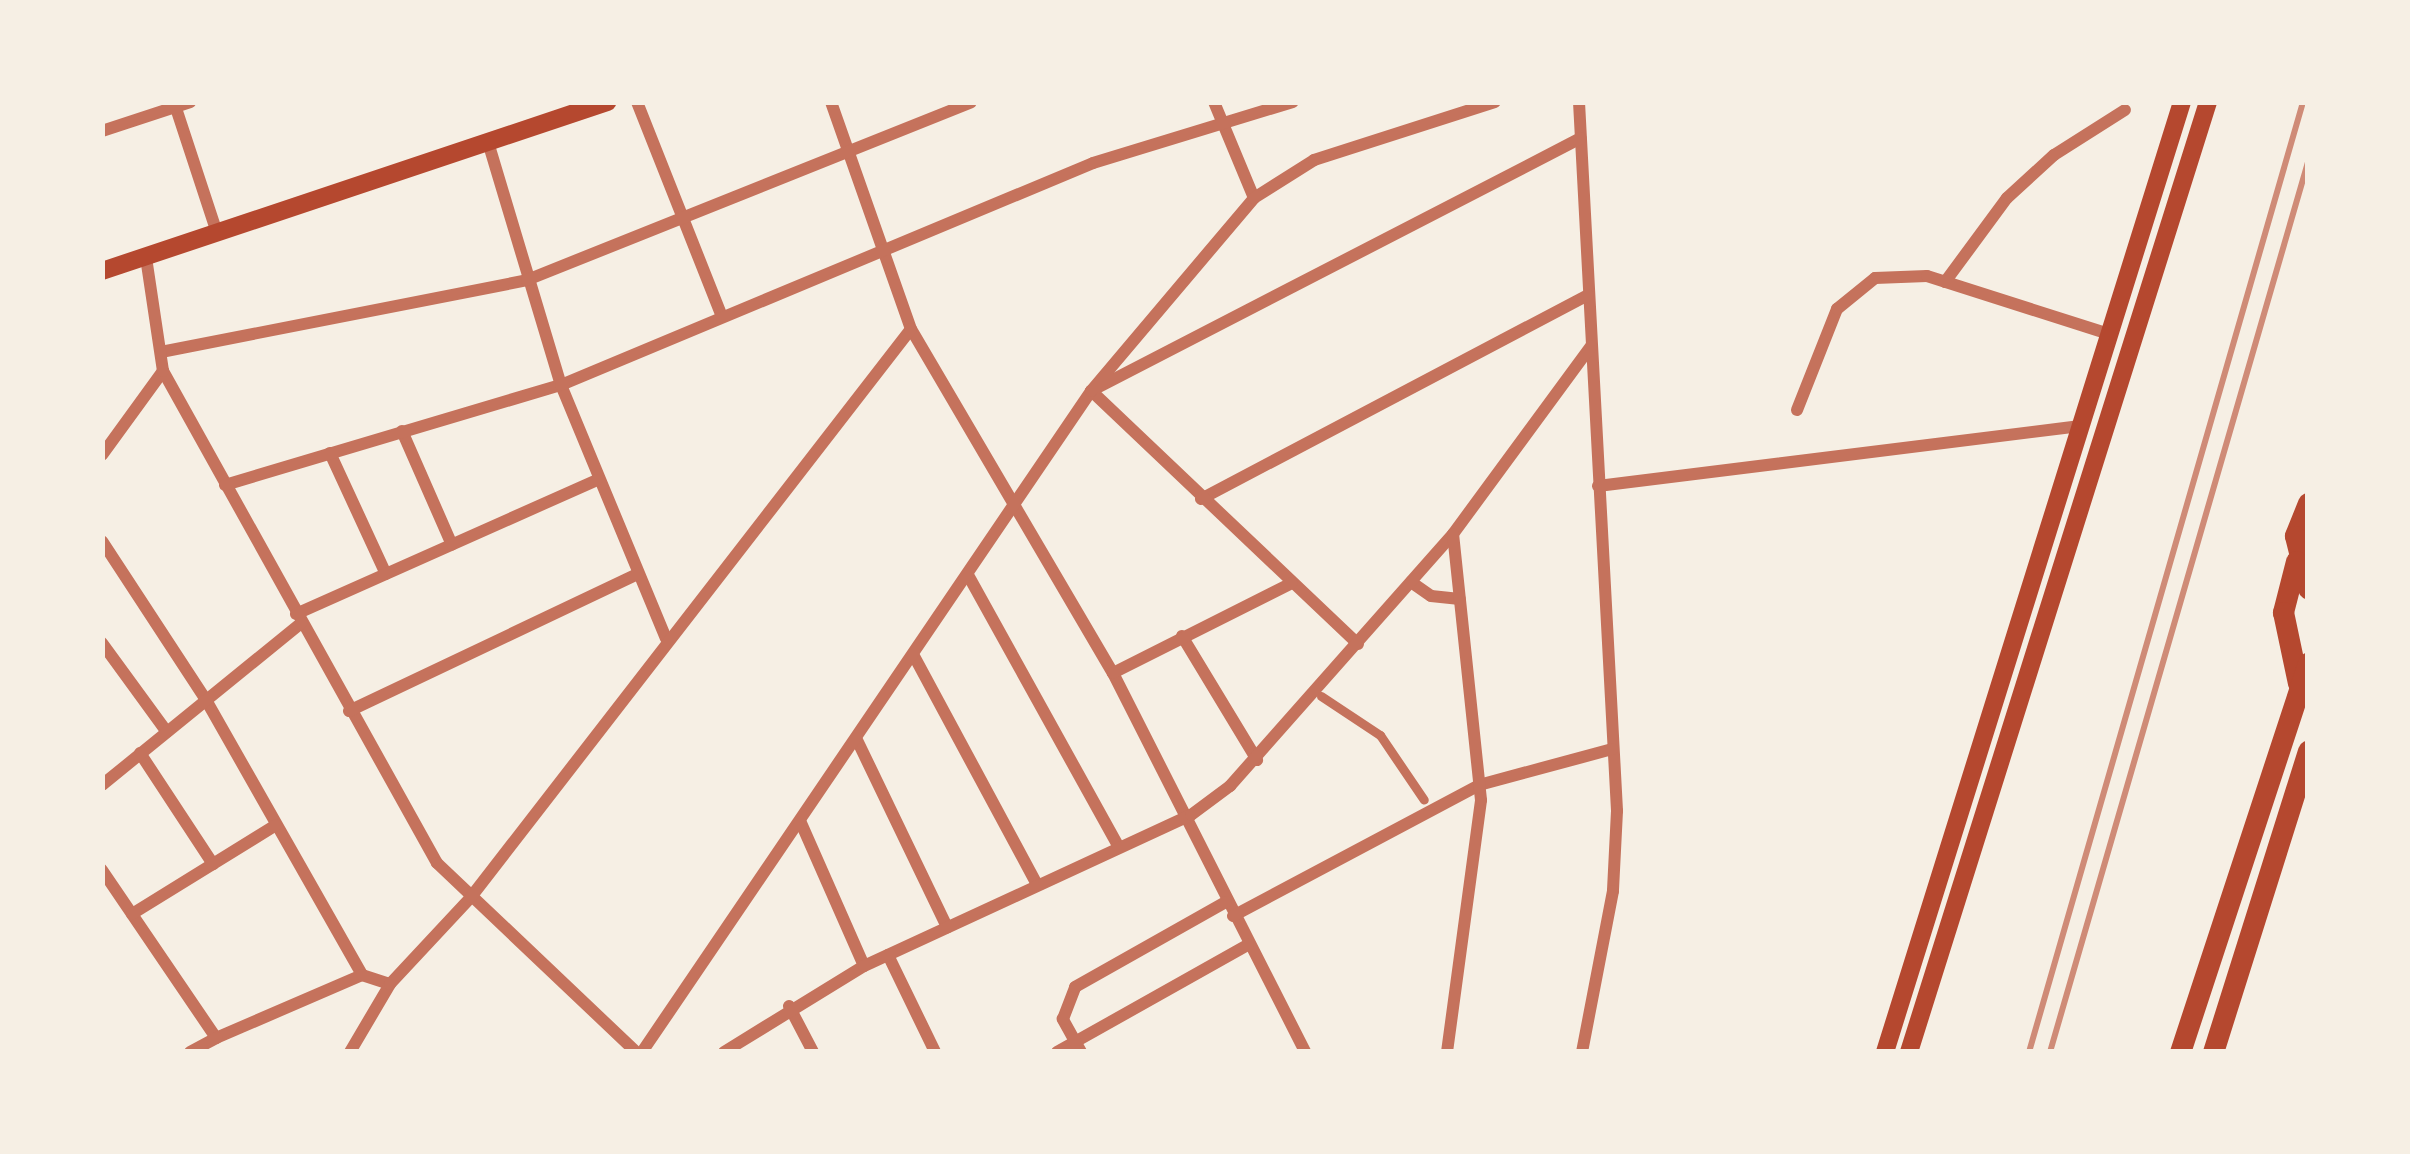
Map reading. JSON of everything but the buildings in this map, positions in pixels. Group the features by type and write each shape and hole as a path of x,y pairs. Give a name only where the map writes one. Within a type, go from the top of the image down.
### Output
{"highway":[{"path":"2299,689 2283,612 2296,561 2295,536 2308,503"},
{"path":"2296,561 2308,588"},
{"path":"2180,1052 2308,662"},
{"path":"2212,1052 2308,751"},
{"path":"2284,838 2308,786"}],"main road":[{"path":"102,271 607,102"},
{"path":"1885,1052 2182,102"},
{"path":"1910,1052 2208,102"}],"street":[{"path":"637,102 722,317"},
{"path":"832,102 880,252 911,329 1016,502 1191,815 1247,945 1305,1052"},
{"path":"161,352 527,280 970,102"},
{"path":"1214,102 1254,198"},
{"path":"225,485 561,386 1093,163 1293,102"},
{"path":"146,256 163,371 437,863 639,1052 801,823 1091,391 1254,198 1314,160 1495,102"},
{"path":"1579,102 1612,748 1613,891 1582,1052"},
{"path":"102,131 180,104 217,232"},
{"path":"1945,282 2006,198 2054,154 2125,110"},
{"path":"1091,391 1581,138"},
{"path":"488,142 561,386 666,638"},
{"path":"1797,410 1837,309 1859,287 1895,275 1945,282 2109,334"},
{"path":"1201,499 1588,295"},
{"path":"350,1052 390,984 471,897 666,638 911,329"},
{"path":"724,1052 789,1006 864,966 1191,815 1257,760 1454,534 1591,346"},
{"path":"102,455 163,371"},
{"path":"1091,391 1358,644"},
{"path":"1598,486 2080,426"},
{"path":"402,431 452,544"},
{"path":"330,453 386,574"},
{"path":"102,785 299,619 386,574 597,480"},
{"path":"1447,1052 1480,848 1479,785 1454,534"},
{"path":"102,541 206,700 362,975"},
{"path":"349,711 638,574"},
{"path":"968,575 1118,846"},
{"path":"1412,582 1431,596 1460,599"},
{"path":"1113,673 1292,584"},
{"path":"1181,636 1257,760"},
{"path":"102,643 166,732"},
{"path":"914,656 1037,884"},
{"path":"1321,696 1380,735 1424,800"},
{"path":"856,740 947,927"},
{"path":"1078,1047 1063,1019 1076,987 1479,785 1612,748"},
{"path":"140,754 213,864"},
{"path":"801,823 864,966"},
{"path":"132,914 276,825"},
{"path":"102,870 216,1038"},
{"path":"1057,1052 1078,1047 1247,945"},
{"path":"888,955 935,1052"},
{"path":"190,1052 362,975 390,984"},
{"path":"789,1006 813,1052"}],"railway":[{"path":"2029,1052 2303,102"},
{"path":"2050,1052 2308,162"}]}
